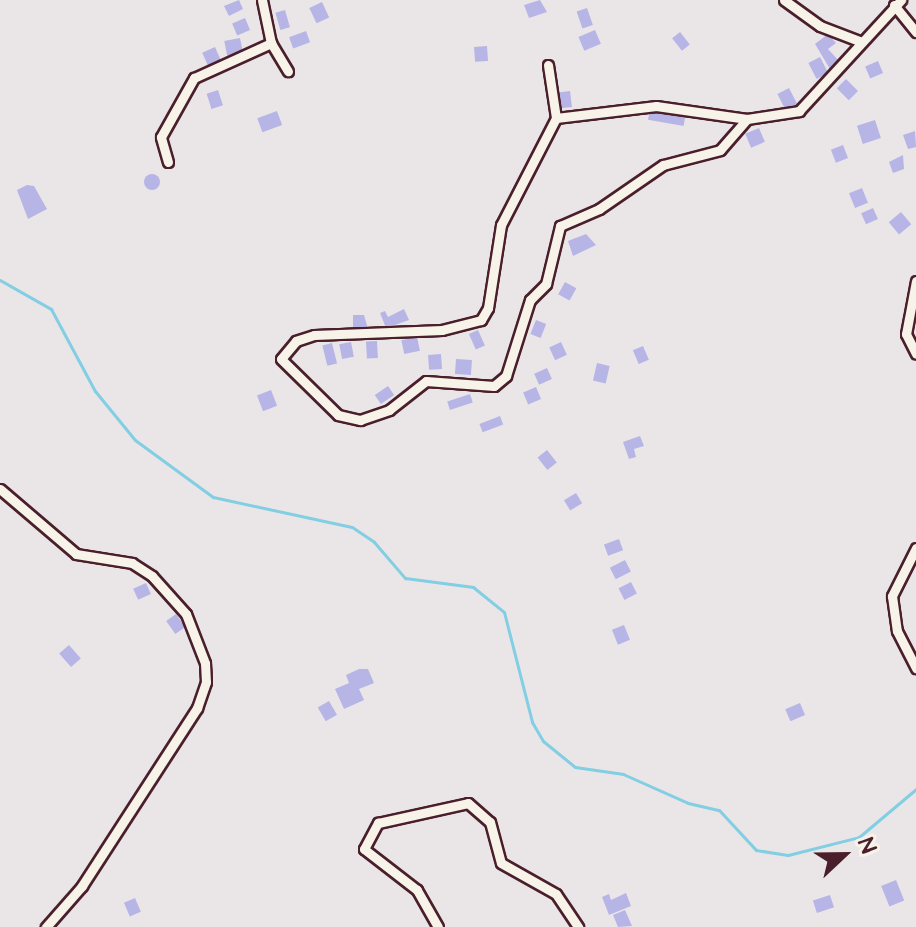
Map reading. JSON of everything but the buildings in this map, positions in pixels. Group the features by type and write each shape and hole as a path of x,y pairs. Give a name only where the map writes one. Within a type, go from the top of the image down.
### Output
{"street":[{"path":"262,0 271,43 288,71"},
{"path":"784,0 820,26 859,41"},
{"path":"556,118 656,106 747,119 799,111 897,2 916,32"},
{"path":"168,162 161,137 194,78 271,43"},
{"path":"548,65 556,118 501,225 488,308 481,320 442,330 314,335 290,346 281,359 338,415 360,420 389,410 426,381 494,386 506,376 530,300 546,284 560,226 599,209 663,165 720,150 747,119"},
{"path":"916,281 906,334 916,354"},
{"path":"0,489 76,554 132,563 152,576 186,614 205,663 206,682 197,708 82,886 46,927"},
{"path":"916,548 892,596 897,631 916,668"},
{"path":"438,927 417,890 364,849 378,823 468,803 490,822 501,863 556,894 578,927"}],"waterway":[{"path":"0,280 51,309 95,391 135,440 213,497 352,527 374,542 405,578 473,587 504,612 532,722 543,741 575,767 623,774 688,803 719,810 756,850 788,855 859,837 916,789"}]}
